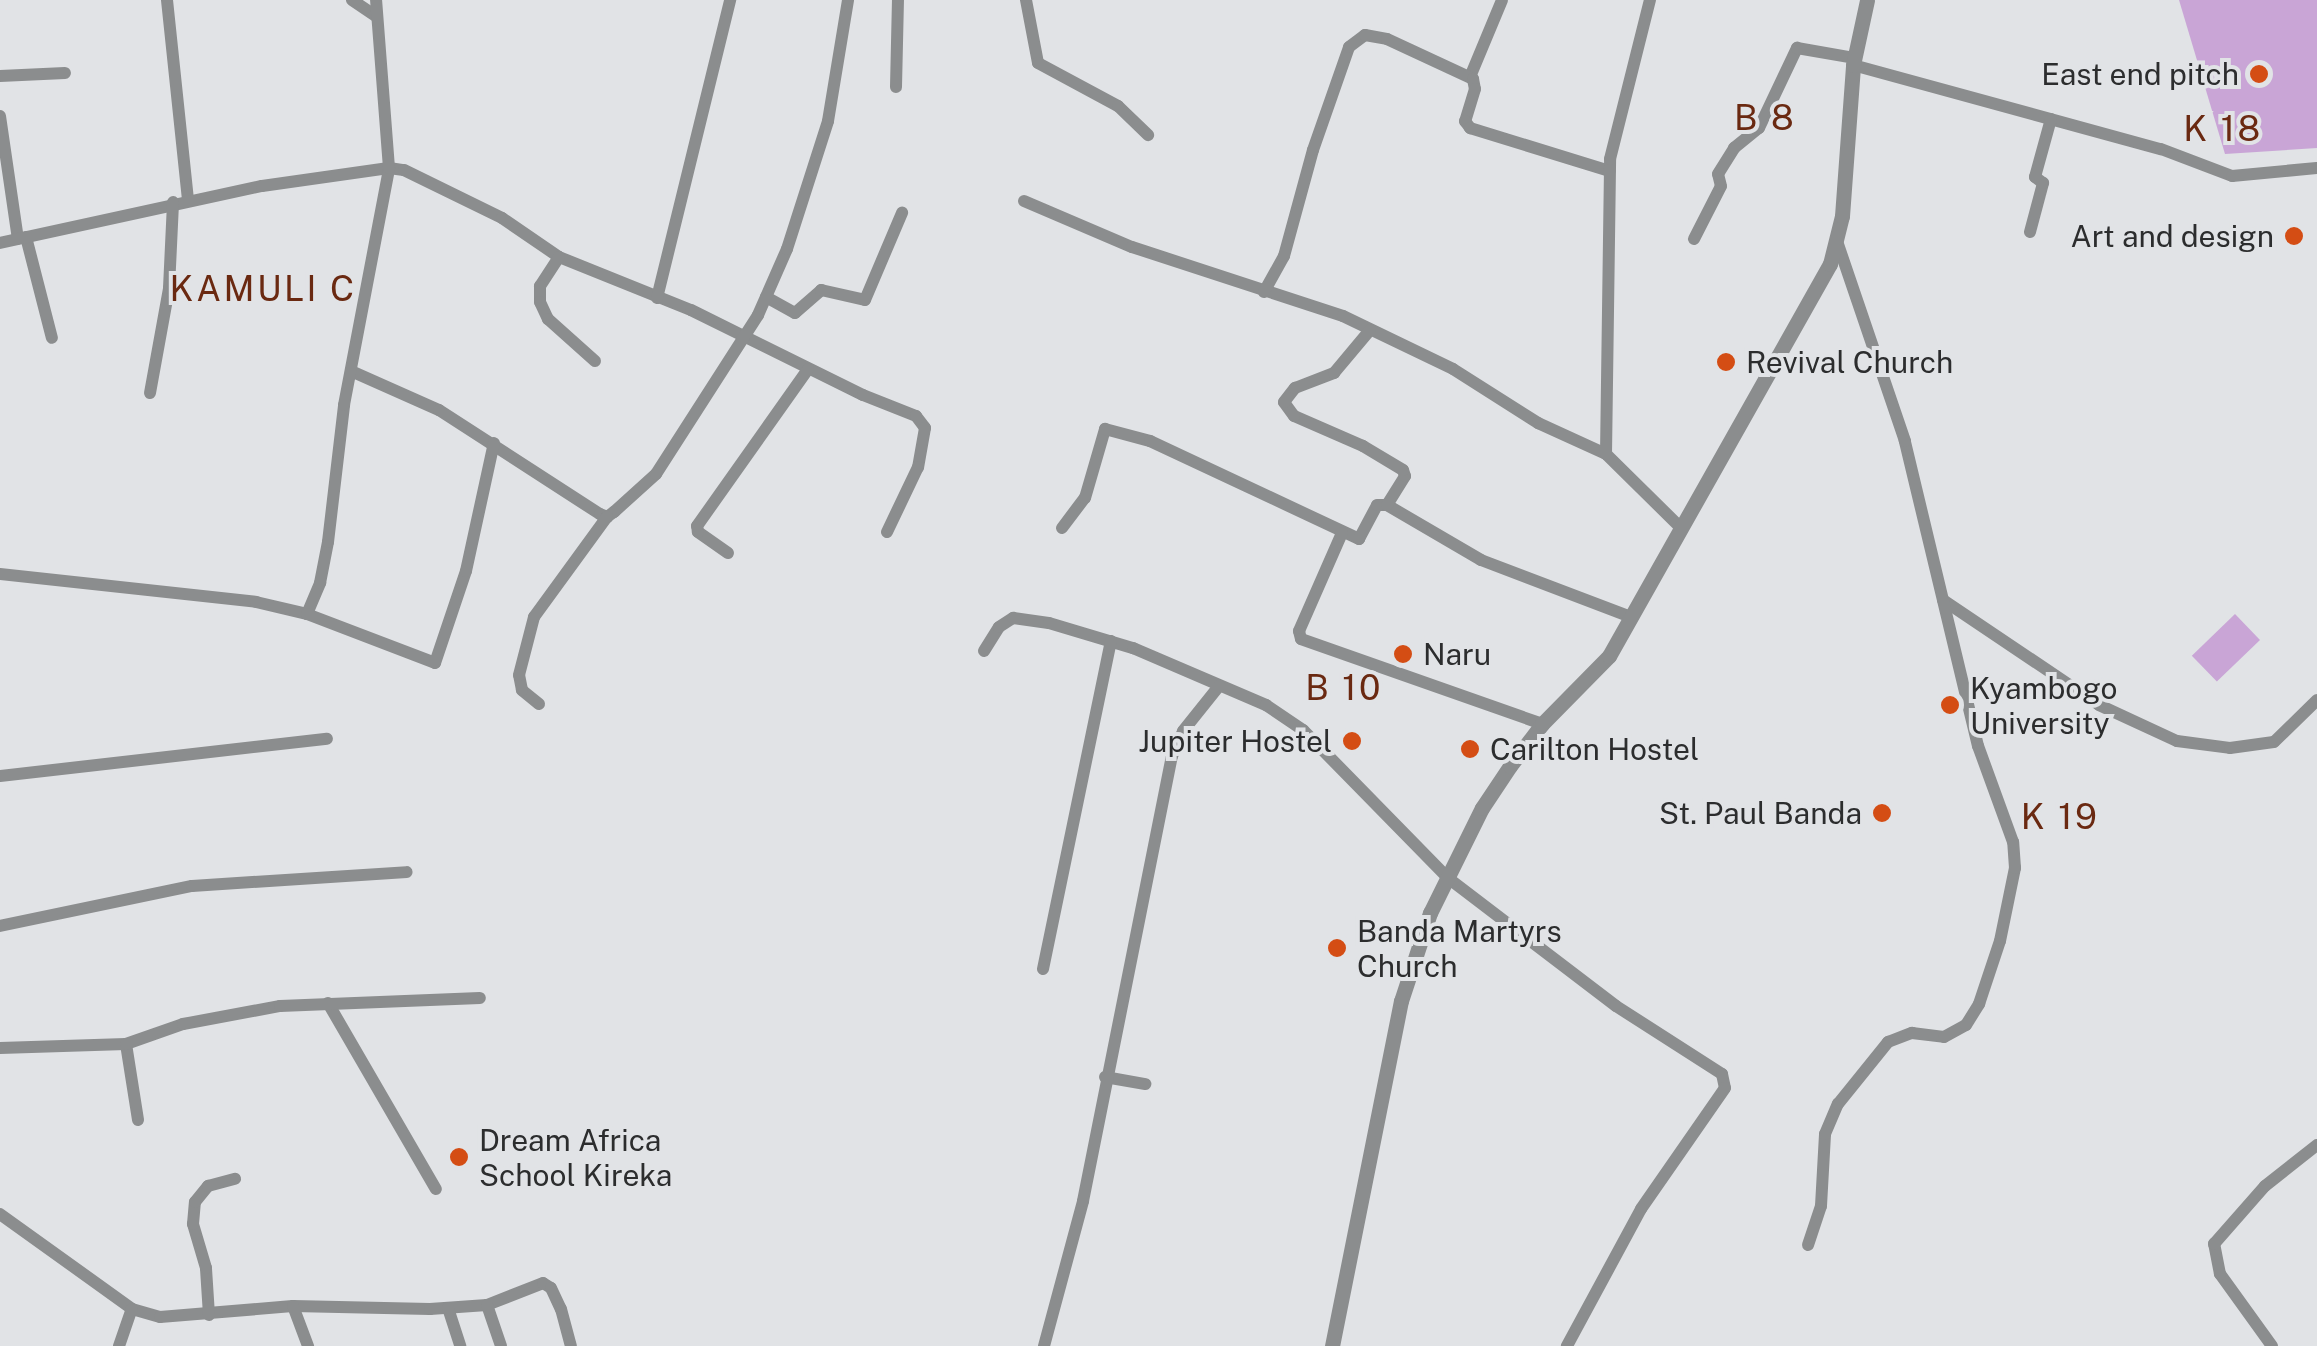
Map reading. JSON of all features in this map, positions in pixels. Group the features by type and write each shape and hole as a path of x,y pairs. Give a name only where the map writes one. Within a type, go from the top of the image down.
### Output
{"street":[{"path":"167,0 188,200"},
{"path":"352,0 376,16"},
{"path":"307,614 320,583 328,542 350,372 389,168 376,0"},
{"path":"657,298 730,0"},
{"path":"539,704 519,684 534,617 607,517 656,474 766,297 796,222 828,121 848,0"},
{"path":"896,87 898,0"},
{"path":"1026,0 1035,55 1042,68 1118,106 1148,135"},
{"path":"1470,76 1502,0"},
{"path":"1606,454 1612,144 1650,0"},
{"path":"1332,1346 1401,1001 1430,913 1482,808 1542,724 1609,656 1808,308 1838,242 1847,175 1854,61 1867,0"},
{"path":"1264,292 1284,256 1313,150 1354,41 1372,34 1470,76 1476,85 1465,120 1470,128 1610,171"},
{"path":"1694,239 1721,186 1718,174 1734,148 1759,128 1798,48 2161,150 2232,176 2314,165"},
{"path":"0,76 64,74"},
{"path":"0,116 22,238 52,338"},
{"path":"2030,232 2043,184 2034,176 2051,119"},
{"path":"0,243 173,202 389,168 469,201 559,256 923,422 925,437 918,467 887,532"},
{"path":"1024,201 1112,240 1343,316 1466,375 1538,423 1606,454 1681,528"},
{"path":"150,393 169,288 173,202"},
{"path":"766,297 796,313 821,290 866,300 876,284 902,214"},
{"path":"1808,1245 1821,1206 1825,1134 1838,1104 1888,1042 1901,1034 1944,1036 1966,1025 1984,988 2012,897 2012,842 1978,746 1905,441 1838,242"},
{"path":"559,256 540,286 540,302 548,318 595,361"},
{"path":"1370,330 1334,373 1295,388 1284,405 1294,416 1362,446 1403,470 1405,476 1387,505"},
{"path":"728,553 698,532 698,526 808,369"},
{"path":"350,372 417,398 607,517"},
{"path":"1062,528 1084,498 1105,429 1150,441 1359,539 1377,505 1387,505 1481,560 1631,617"},
{"path":"0,574 256,602 307,614 435,663 466,571 494,444"},
{"path":"1342,534 1301,625 1301,639 1542,724"},
{"path":"1942,600 2099,704 2178,741 2230,748 2274,742 2317,700"},
{"path":"984,651 1000,627 1017,617 1112,640 1266,705 1302,730 1448,878 1616,1006 1725,1078 1725,1088 1641,1209 1567,1346"},
{"path":"1043,969 1112,640"},
{"path":"1044,1346 1083,1202 1172,756 1183,731 1219,686"},
{"path":"0,776 326,739"},
{"path":"0,926 192,886 407,872"},
{"path":"0,1048 126,1044 227,1014 328,1003 480,998"},
{"path":"328,1003 436,1189"},
{"path":"126,1044 138,1120"},
{"path":"1105,1077 1145,1084"},
{"path":"2272,1346 2220,1274 2214,1244 2266,1186 2317,1145"},
{"path":"209,1315 206,1268 193,1224 195,1202 208,1186 235,1180"},
{"path":"0,1214 132,1309 160,1316 293,1306 487,1305 544,1283 561,1308 571,1346"},
{"path":"487,1305 501,1346"},
{"path":"293,1306 308,1346"},
{"path":"448,1308 460,1346"},
{"path":"119,1346 132,1309"}],"shaded area":[{"name":"East end pitch","path":"2179,0 2317,0 2317,148 2225,154"},
{"path":"2235,614 2260,640 2217,682 2192,656"}],"place":[{"name":"East end pitch","path":"2259,74"},
{"name":"Art and design","path":"2294,236"},
{"name":"Revival Church","path":"1726,362"},
{"name":"Naru","path":"1403,654"},
{"name":"Kyambogo University","path":"1950,705"},
{"name":"Jupiter Hostel","path":"1352,741"},
{"name":"Carilton Hostel","path":"1470,749"},
{"name":"St. Paul Banda","path":"1882,813"},
{"name":"Banda Martyrs Church","path":"1337,948"},
{"name":"Dream Africa School Kireka","path":"459,1157"}],"district":[{"name":"B 8","path":"1765,118"},
{"name":"K 18","path":"2223,129"},
{"name":"KAMULI C","path":"263,289"},
{"name":"B 10","path":"1344,688"},
{"name":"K 19","path":"2060,817"}]}
